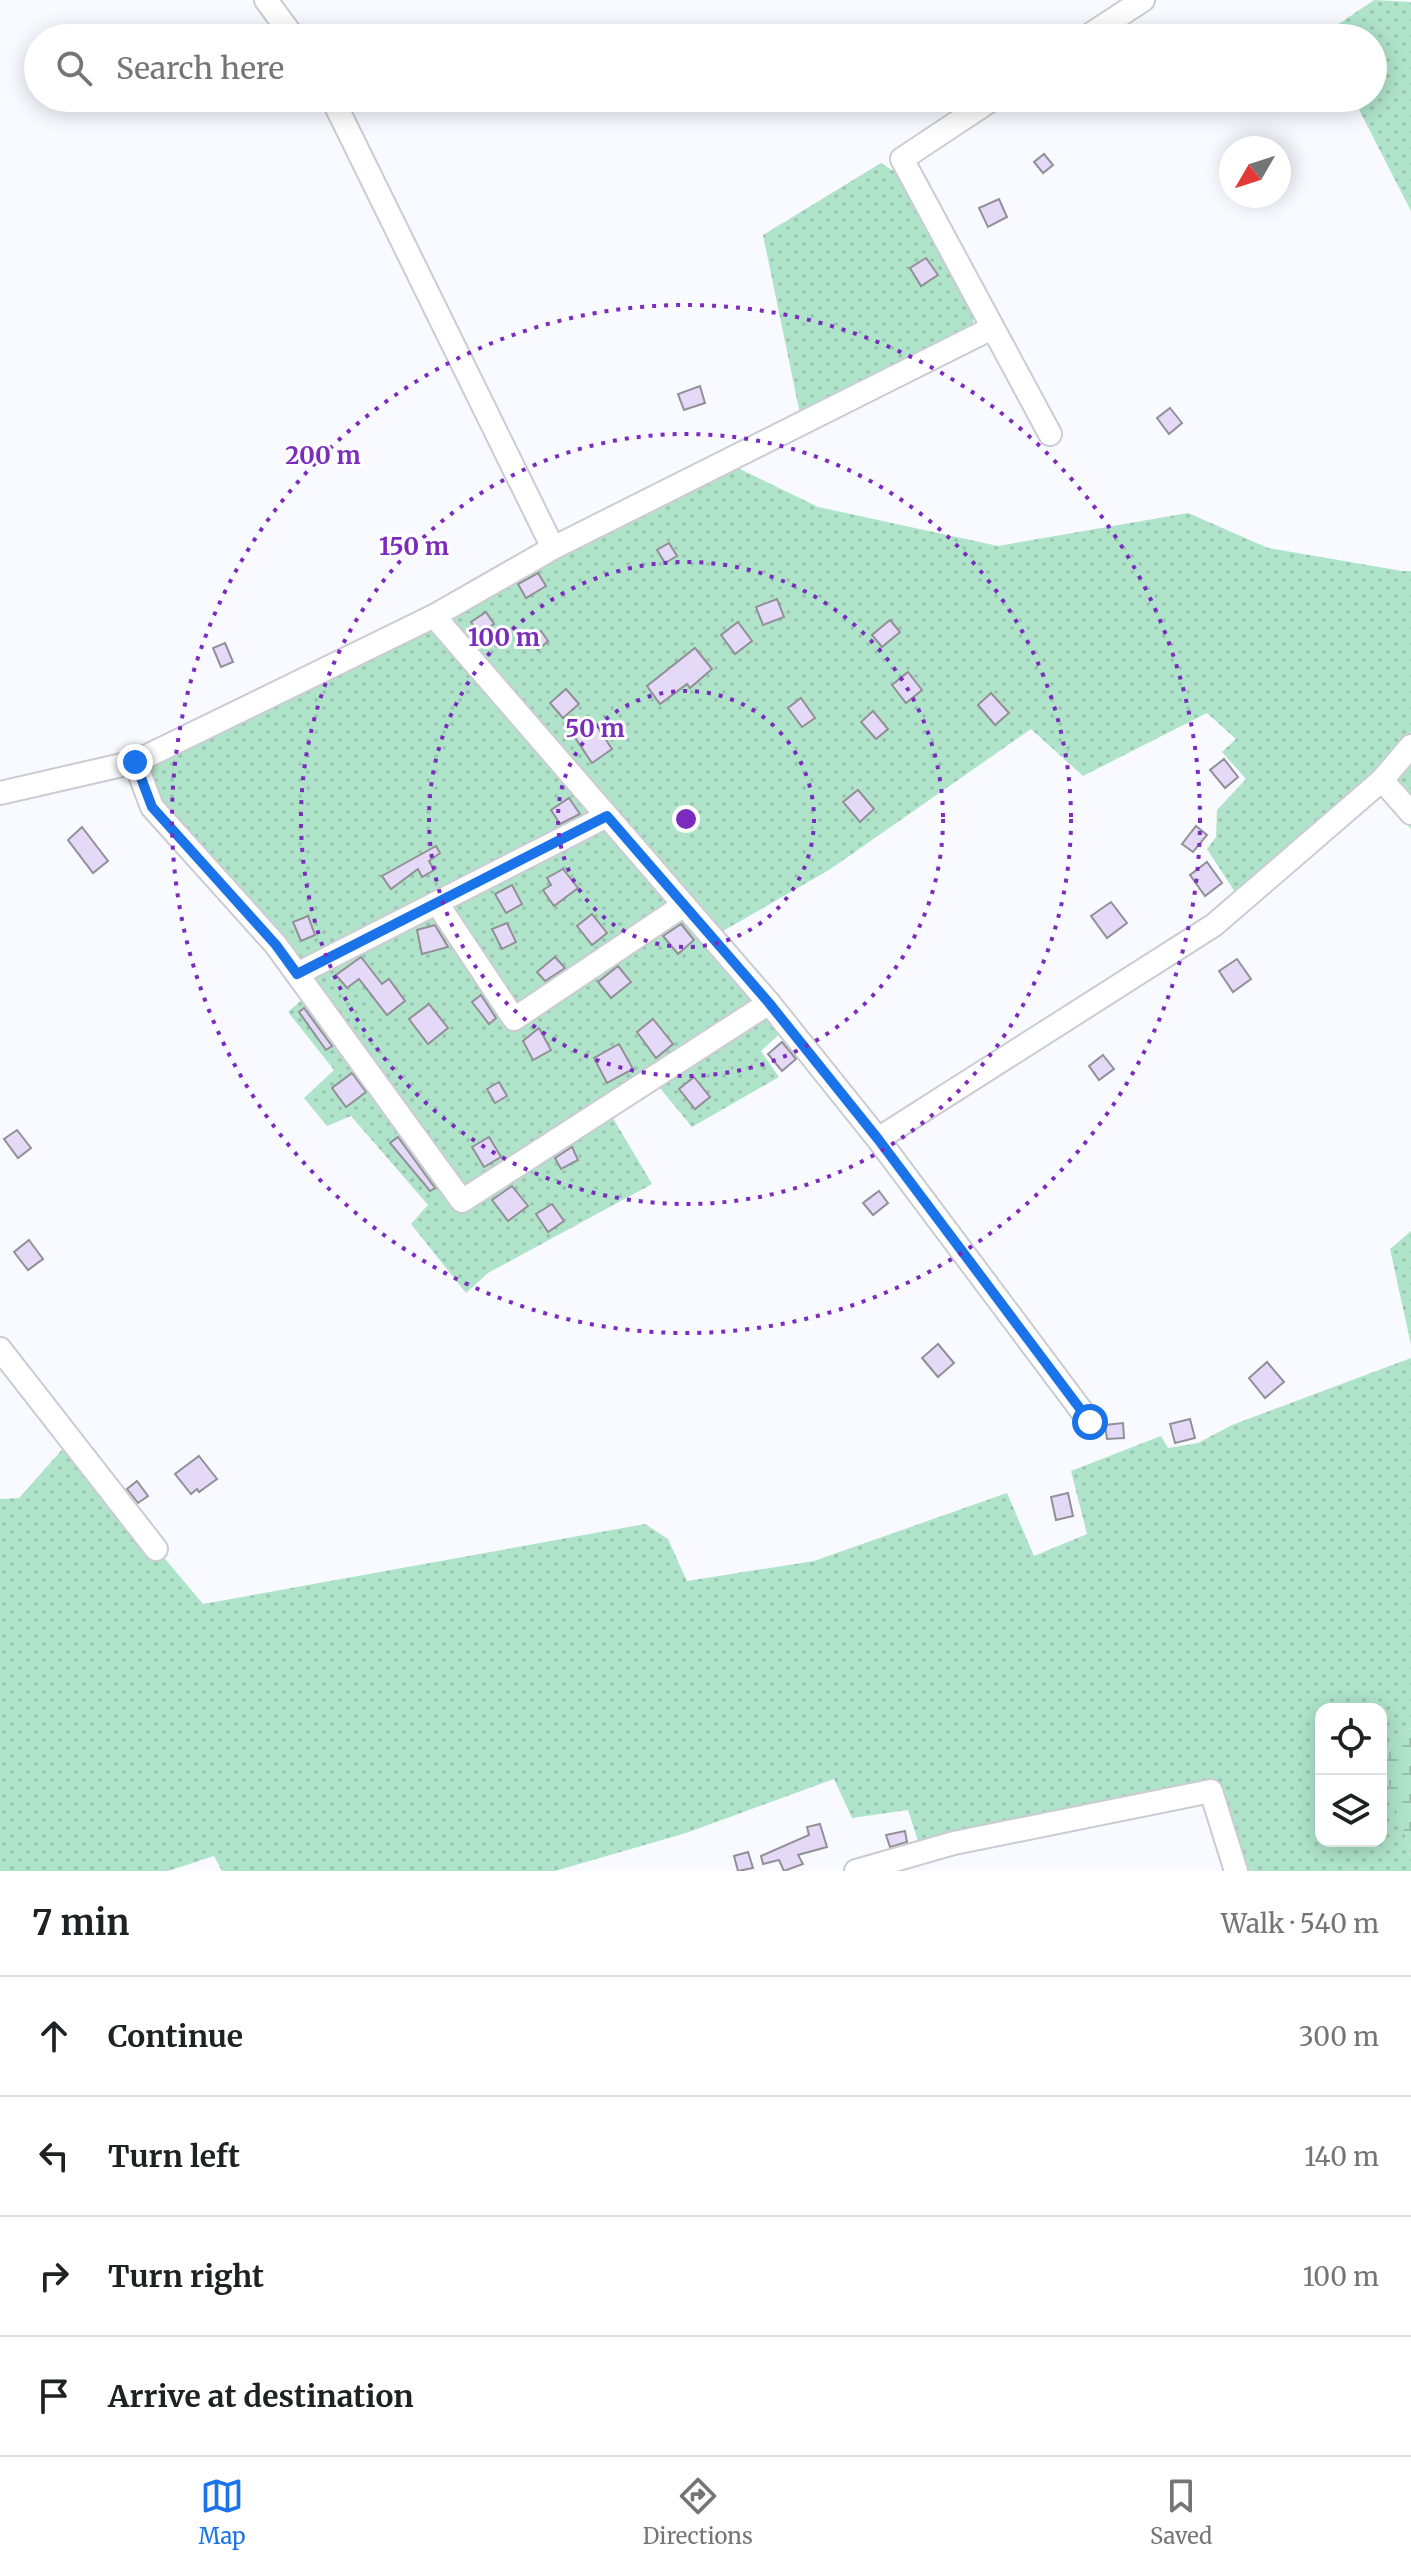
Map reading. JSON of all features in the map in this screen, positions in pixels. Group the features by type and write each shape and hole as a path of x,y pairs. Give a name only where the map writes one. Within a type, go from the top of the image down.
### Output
{"street":[{"path":"266,0 284,24"},
{"path":"1106,24 1143,0"},
{"path":"339,112 553,548"},
{"path":"973,112 902,159 1050,434"},
{"path":"0,793 135,762 434,616 553,548 992,328"},
{"path":"434,616 769,1003 878,1139 1090,1422"},
{"path":"878,1139 1214,925 1382,780 1411,746"},
{"path":"135,762 152,807 266,934 462,1201 769,1003"},
{"path":"1382,780 1411,813"},
{"path":"297,974 607,816"},
{"path":"437,903 514,1019 684,905"},
{"path":"0,1349 156,1549"},
{"path":"856,1871 954,1843 1211,1791 1236,1871"}],"green space":[{"path":"1374,0 1411,2 1411,211 1360,112 1387,112 1387,24 1339,24"},
{"path":"881,163 895,172 974,309 973,326 800,414 763,235"},
{"path":"734,466 818,507 998,546 1188,513 1268,548 1411,571 1411,732 1375,775 1235,892 1207,849 1216,837 1217,810 1246,779 1222,752 1236,739 1207,713 1083,776 1031,729 829,870 723,931 450,617 519,574"},
{"path":"431,626 782,1032 761,1051 779,1077 692,1127 655,1082 610,1113 652,1184 488,1273 466,1293 411,1224 428,1205 351,1116 327,1126 304,1098 334,1070 288,1012 306,996 127,771"},
{"path":"1411,753 1411,829 1379,792"},
{"path":"1411,1231 1411,1345 1390,1249"},
{"path":"1411,1358 1411,1728 1396,1736 1387,1752 1387,1703 1315,1703 1315,1847 1387,1847 1387,1781 1411,1853 1411,1871 1244,1871 1216,1782 918,1841 908,1810 852,1818 834,1779 686,1833 555,1871 222,1871 214,1856 168,1871 0,1871 0,1499 19,1498 68,1443 203,1604 645,1524 668,1539 687,1581 814,1561 1007,1493 1034,1556 1087,1534 1071,1471 1161,1436 1168,1448 1198,1443 1232,1425"},
{"path":"1411,1728 1411,1853 1387,1781 1387,1752 1396,1736"}],"building":[{"path":"1044,154 1053,165 1043,173 1034,162"},
{"path":"999,199 1007,217 988,227 979,208"},
{"path":"926,258 938,275 921,286 910,268"},
{"path":"700,386 705,403 684,410 678,394"},
{"path":"1170,408 1182,423 1169,434 1157,418"},
{"path":"669,543 677,556 665,563 657,550"},
{"path":"538,573 546,586 526,598 518,584"},
{"path":"777,599 784,617 763,625 756,607"},
{"path":"486,612 494,624 479,634 471,622"},
{"path":"890,620 900,632 882,647 872,635"},
{"path":"738,622 752,641 735,654 721,635"},
{"path":"541,631 548,641 538,650 530,639"},
{"path":"225,643 233,662 221,667 213,648"},
{"path":"695,648 712,669 690,688 687,684 660,704 647,686"},
{"path":"908,672 922,690 906,703 892,685"},
{"path":"566,689 579,704 563,718 550,703"},
{"path":"991,693 1009,713 995,725 978,705"},
{"path":"801,698 815,718 802,727 788,708"},
{"path":"873,711 888,729 876,739 861,722"},
{"path":"595,723 612,749 592,763 574,736"},
{"path":"1224,759 1238,777 1225,788 1210,770"},
{"path":"858,790 874,809 860,822 843,802"},
{"path":"569,798 580,814 560,824 551,810"},
{"path":"1196,826 1207,835 1193,852 1182,844"},
{"path":"82,827 108,861 93,873 68,840"},
{"path":"436,846 440,853 429,861 434,870 422,877 418,869 391,889 382,876"},
{"path":"1207,862 1222,883 1205,896 1190,875"},
{"path":"563,869 578,888 554,906 543,890 551,885 547,878"},
{"path":"512,885 522,904 506,913 495,894"},
{"path":"1111,902 1127,923 1107,938 1091,916"},
{"path":"592,914 607,933 592,945 577,926"},
{"path":"308,916 315,935 301,941 293,922"},
{"path":"507,923 516,942 502,949 492,929"},
{"path":"681,924 694,940 678,954 663,936"},
{"path":"435,925 448,947 422,954 417,930"},
{"path":"361,957 382,984 389,979 405,1001 387,1015 359,979 347,988 336,975"},
{"path":"555,957 565,968 545,981 537,972"},
{"path":"1237,959 1251,979 1233,992 1219,971"},
{"path":"618,966 631,982 611,998 598,982"},
{"path":"481,995 496,1018 489,1024 472,1002"},
{"path":"429,1004 448,1028 428,1044 409,1019"},
{"path":"304,1008 332,1046 326,1050 299,1012"},
{"path":"653,1019 673,1044 656,1058 637,1032"},
{"path":"539,1028 551,1050 533,1060 523,1041"},
{"path":"782,1042 796,1059 782,1071 768,1054"},
{"path":"619,1044 633,1069 607,1083 594,1058"},
{"path":"1103,1055 1114,1069 1099,1080 1089,1066"},
{"path":"352,1073 366,1092 346,1107 332,1088"},
{"path":"694,1077 710,1097 695,1109 679,1089"},
{"path":"499,1082 507,1096 495,1103 487,1089"},
{"path":"17,1130 31,1148 18,1158 4,1139"},
{"path":"398,1137 435,1188 430,1191 390,1143"},
{"path":"489,1137 501,1157 484,1167 472,1147"},
{"path":"572,1147 578,1160 561,1169 555,1158"},
{"path":"512,1186 528,1206 508,1221 492,1200"},
{"path":"879,1191 888,1203 873,1215 863,1203"},
{"path":"552,1204 564,1221 548,1232 536,1214"},
{"path":"29,1240 43,1259 28,1270 14,1252"},
{"path":"938,1344 954,1363 938,1377 922,1358"},
{"path":"1267,1362 1284,1382 1265,1398 1249,1378"},
{"path":"1190,1419 1195,1438 1175,1443 1170,1424"},
{"path":"1123,1423 1124,1438 1107,1439 1105,1425"},
{"path":"199,1456 217,1479 191,1494 175,1474"},
{"path":"137,1481 148,1496 138,1503 127,1489"},
{"path":"1068,1493 1073,1516 1056,1520 1051,1497"},
{"path":"820,1824 827,1847 798,1855 803,1864 784,1871 779,1860 763,1864 761,1856 809,1835 807,1827"},
{"path":"905,1831 907,1842 890,1847 886,1835"},
{"path":"748,1852 753,1868 738,1871 734,1856"}],"route":[{"path":"135,762 152,807 276,945 297,974 607,816 769,1003 878,1139 1090,1422"}]}
